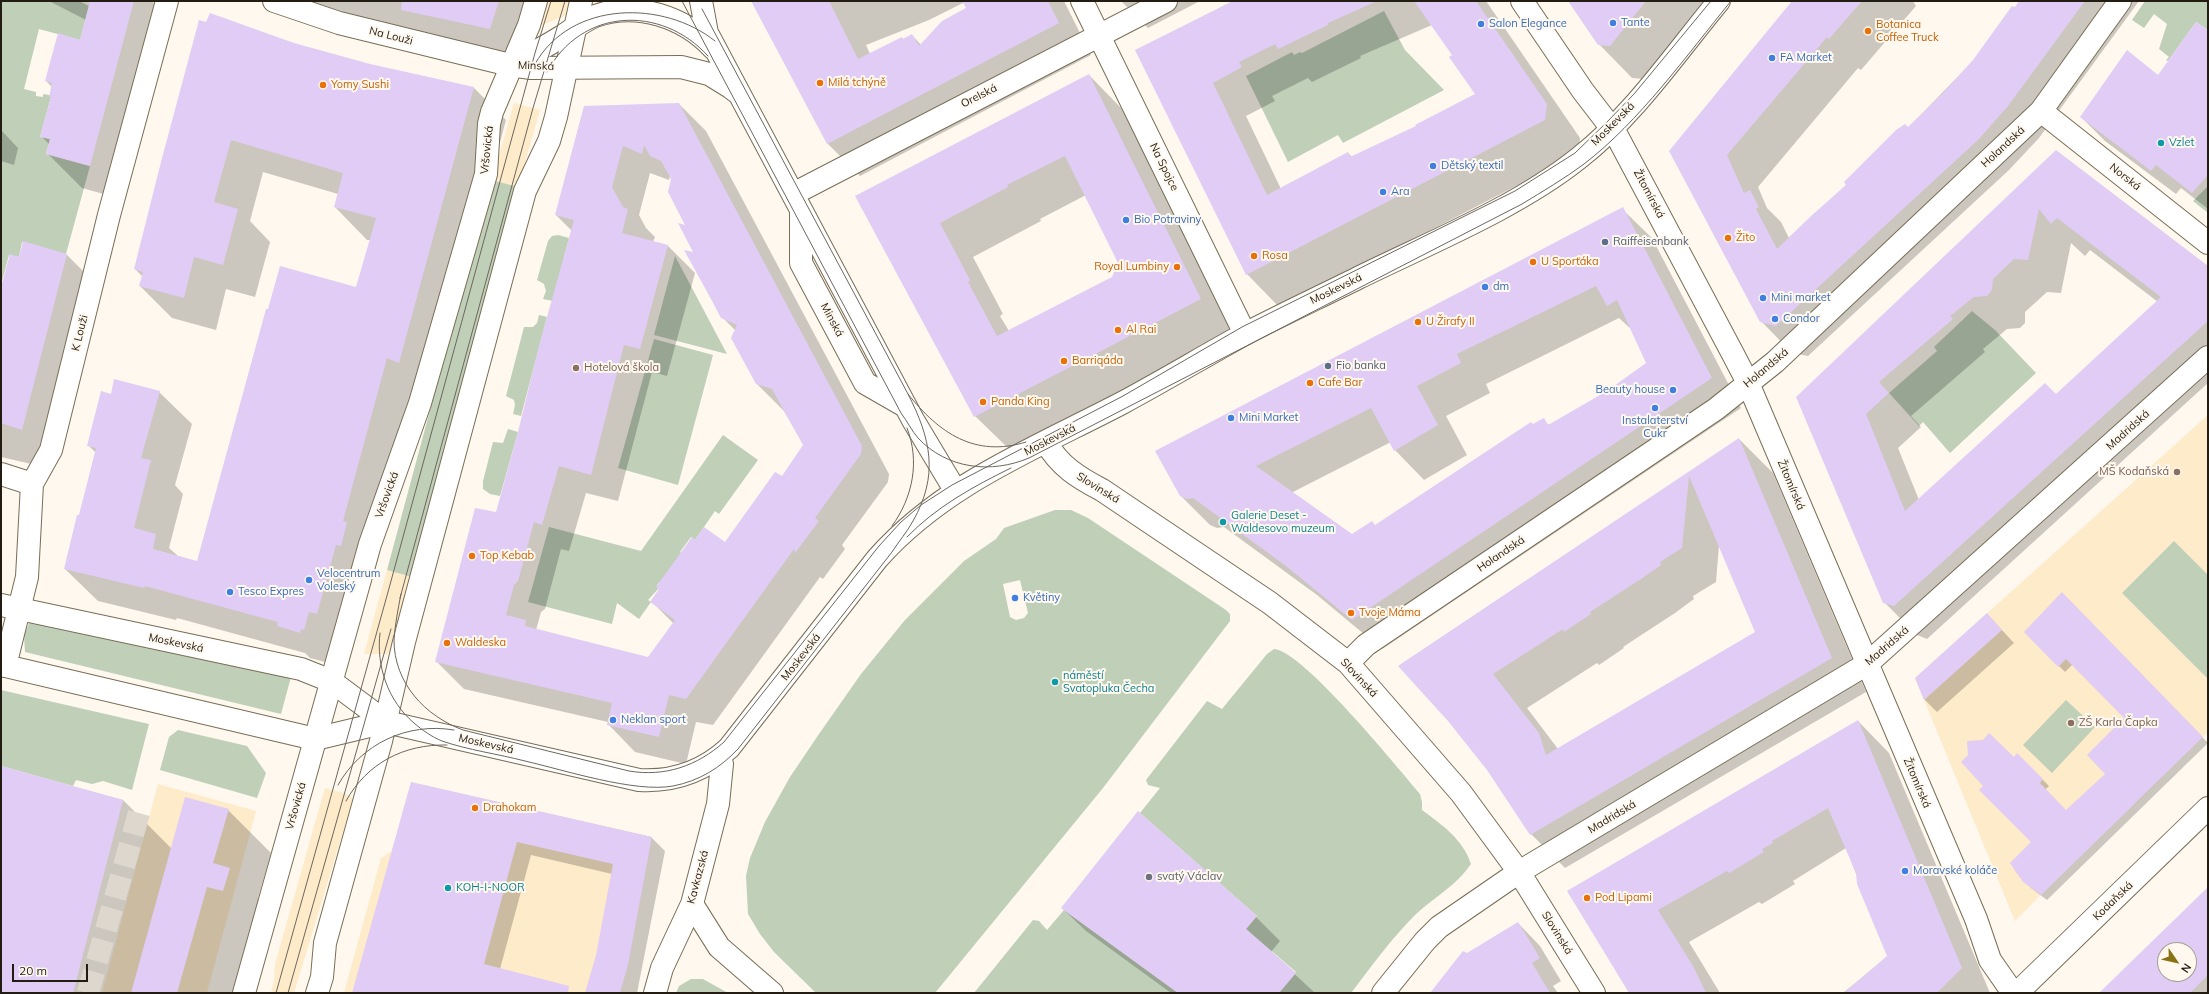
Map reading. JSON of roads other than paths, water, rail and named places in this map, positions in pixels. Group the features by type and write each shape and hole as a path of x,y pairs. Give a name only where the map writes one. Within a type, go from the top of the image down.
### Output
{"street":[{"name":"K Louži","path":"3,665 10,608 27,577 32,484 51,450 109,215 167,1"},
{"name":"Na Louži","path":"274,1 339,23 510,65"},
{"name":"Vršovická","path":"244,993 370,544 420,403 486,174 489,124 492,112 510,65 529,25 536,1"},
{"path":"317,993 322,977 325,943 386,722 406,634 523,199 549,141 556,117 581,1"},
{"name":"Minská","path":"701,1 707,33 797,202 801,263 866,383 906,406 955,490"},
{"name":"Na Spojce","path":"1082,1 1245,334"},
{"name":"Orelská","path":"797,202 1099,35 1166,1"},
{"name":"Žitomírská","path":"1522,1 1611,128 1634,166 1748,383 1976,919 1990,960 2013,993"},
{"name":"Moskevská","path":"10,608 301,669 331,681 386,722 639,780 661,780 684,775 708,765 719,757 738,738 895,539 922,514 955,490 1126,401 1245,334 1519,198 1579,158 1611,128 1638,99 1719,1"},
{"name":"Holandská","path":"1348,662 1366,645 1716,409 1786,352 2041,111 2120,1"},
{"name":"Minská","path":"510,65 535,53 595,16 624,10 650,12 672,19 690,29 719,55"},
{"name":"Minská","path":"510,65 531,68 681,67 695,70 717,78 730,86 742,97"},
{"name":"Norská","path":"2041,111 2208,243"},
{"name":"Madridská","path":"1519,872 1867,664 2208,357"},
{"name":"Slovinská","path":"1046,442 1060,462 1079,478 1102,490 1270,603 1348,662 1462,793 1519,872 1594,993"},
{"path":"1,474 32,484"},
{"name":"Moskevská","path":"3,665 315,739 386,722"},
{"name":"Kavkazská","path":"655,993 662,968 692,904 718,804 722,764 719,757"},
{"name":"Kodaňská","path":"2017,993 2208,808"},
{"path":"1383,993 1424,941 1439,927 1519,872"},
{"path":"692,904 719,947 772,993"}],"tunnel":[{"path":"88,993 141,806"}],"tram line":[{"path":"276,993 388,592 535,53 551,1"},
{"path":"400,598 533,108 565,1"},
{"path":"682,1 901,413 918,438 942,456 970,466 985,467 1015,463 1029,458 1522,204 1553,185 1584,164 1624,128 1662,87 1731,1"},
{"path":"401,594 394,640 395,656 399,670 414,696 424,707 449,724 463,730 629,771 668,771 692,763 703,758 724,742 879,546 901,522 921,505 952,485 1123,396 1242,327 1515,191 1575,153 1634,94 1711,1"},
{"path":"702,9 908,394 932,420 946,431 960,439 974,444 990,447 1008,446 1026,442"},
{"path":"535,64 551,43 571,28 594,18 619,13 645,13 670,18 694,28 715,41"},
{"path":"547,72 562,51 580,35 600,25 623,20 645,21 668,28 689,39 708,56"},
{"path":"380,633 379,645 382,670 391,694 397,704 414,723 427,733 442,741 620,784 657,787 673,786 692,781 716,768 738,749 892,552 913,521 921,504 926,488 929,472 929,457 927,442 922,426 908,394"},
{"path":"892,526 905,503 914,466 911,440 907,428"},
{"path":"907,537 930,516 956,498 1011,468"},
{"path":"288,993 391,629"},
{"path":"338,785 359,758 372,747 387,739 419,729 436,728 454,730"},
{"path":"346,801 365,776 388,758 416,748 447,745"}],"place":[{"name":"Tante","path":"1613,23"},
{"name":"Salon Elegance","path":"1481,24"},
{"name":"Botanica Coffee Truck","path":"1868,31"},
{"name":"FA Market","path":"1772,58"},
{"name":"Milá tchýně","path":"820,83"},
{"name":"Yomy Sushi","path":"323,85"},
{"name":"Vzlet","path":"2161,143"},
{"name":"Dětský textil","path":"1433,166"},
{"name":"Ara","path":"1383,192"},
{"name":"Bio Potraviny","path":"1126,220"},
{"name":"Žito","path":"1728,238"},
{"name":"Raiffeisenbank","path":"1605,242"},
{"name":"Rosa","path":"1254,256"},
{"name":"U Sporťáka","path":"1533,262"},
{"name":"Royal Lumbiny","path":"1177,267"},
{"name":"dm","path":"1485,287"},
{"name":"Mini market","path":"1763,298"},
{"name":"Condor","path":"1775,319"},
{"name":"U Žirafy II","path":"1418,322"},
{"name":"Al Rai","path":"1118,330"},
{"name":"Barriqáda","path":"1064,361"},
{"name":"Fio banka","path":"1328,366"},
{"name":"Hotelová škola","path":"576,368"},
{"name":"Cafe Bar","path":"1310,383"},
{"name":"Beauty house","path":"1673,390"},
{"name":"Panda King","path":"983,402"},
{"name":"Instalaterství Cukr","path":"1655,408"},
{"name":"Mini Market","path":"1231,418"},
{"name":"MŠ Kodaňská","path":"2177,472"},
{"name":"Galerie Deset - Waldesovo muzeum","path":"1223,522"},
{"name":"Top Kebab","path":"472,556"},
{"name":"Velocentrum Voleský","path":"309,580"},
{"name":"Tesco Expres","path":"230,592"},
{"name":"Květiny","path":"1015,598"},
{"name":"Tvoje Máma","path":"1351,613"},
{"name":"Waldeska","path":"447,643"},
{"name":"náměstí Svatopluka Čecha","path":"1055,682"},
{"name":"Neklan sport","path":"613,720"},
{"name":"ZŠ Karla Čapka","path":"2071,723"},
{"name":"Drahokam","path":"475,808"},
{"name":"Moravské koláče","path":"1905,871"},
{"name":"svatý Václav","path":"1149,877"},
{"name":"KOH-I-NOOR","path":"448,888"},
{"name":"Pod Lipami","path":"1587,898"}]}
